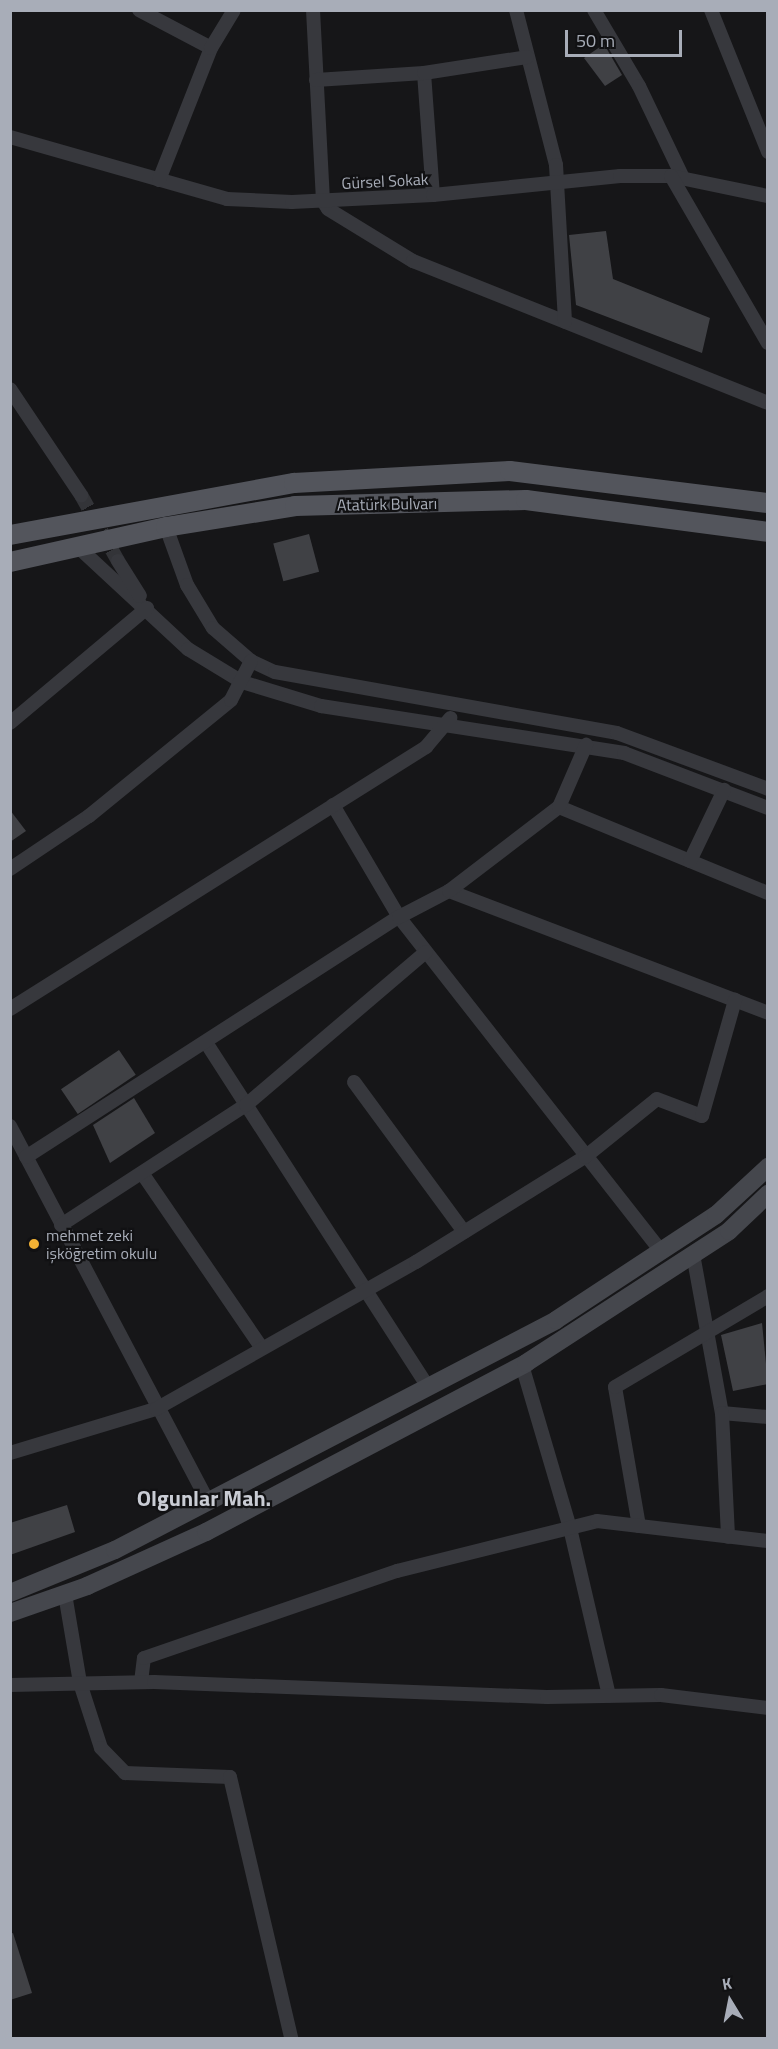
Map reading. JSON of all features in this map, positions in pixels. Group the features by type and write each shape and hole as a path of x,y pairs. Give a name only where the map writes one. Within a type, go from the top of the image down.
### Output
{"main road":[{"name":"Atatürk Bulvarı","path":"10,535 294,483 510,471 768,503"},
{"name":"Atatürk Bulvarı","path":"10,562 76,545 166,527 295,506 526,500 768,532"},
{"path":"10,1593 209,1503 556,1320 716,1215 768,1167"},
{"path":"10,1613 65,1594 206,1532 522,1365 729,1232 768,1194"}],"street":[{"path":"140,10 211,48"},
{"path":"159,180 211,48 234,10"},
{"path":"313,10 323,201 413,261 768,403"},
{"path":"516,10 554,152 565,322"},
{"path":"594,10 654,114 677,177 768,343"},
{"path":"711,10 768,152"},
{"path":"316,80 424,73 527,57"},
{"path":"424,73 433,195"},
{"name":"Gürsel Sokak","path":"10,137 227,199 323,201 677,177 768,196"},
{"path":"10,388 81,495"},
{"path":"166,527 198,608 230,646 251,661 311,681 617,733 768,789"},
{"path":"76,545 147,608 188,649 242,682 321,706 586,745 724,790 768,808"},
{"path":"118,561 147,608"},
{"path":"10,723 147,608"},
{"path":"10,869 89,816 231,700 251,661"},
{"path":"10,1009 426,747 447,724 455,706"},
{"path":"26,1157 207,1044 399,917 449,891 559,807 586,745"},
{"path":"690,861 724,790"},
{"path":"333,805 399,917 661,1251"},
{"path":"559,807 768,893"},
{"path":"449,891 768,1013"},
{"path":"61,1225 246,1105 426,952"},
{"path":"10,1453 156,1409 464,1232 585,1157 657,1099 702,1116 735,1000"},
{"path":"207,1044 364,1291 429,1388"},
{"path":"354,1082 464,1232"},
{"path":"10,1126 156,1409 209,1503"},
{"path":"142,1173 262,1348"},
{"path":"693,1254 722,1413 728,1537"},
{"path":"639,1526 615,1387 706,1330 768,1296"},
{"path":"522,1365 570,1528 609,1696"},
{"path":"722,1413 768,1417"},
{"path":"141,1682 144,1658 397,1570 597,1521 768,1541"},
{"path":"65,1594 80,1683 101,1748 125,1773 230,1777 291,2038"},
{"path":"10,1685 141,1682 609,1696 662,1695 768,1708"}],"building":[{"path":"604,44 622,75 605,86 584,58"},
{"path":"606,231 613,279 710,318 702,353 576,305 569,235"},
{"path":"309,534 319,572 283,581 273,544"},
{"path":"10,810 26,831 10,842"},
{"path":"119,1050 136,1075 78,1114 61,1089"},
{"path":"134,1098 155,1133 110,1163 93,1125"},
{"path":"762,1323 768,1384 733,1391 721,1335"},
{"path":"67,1505 75,1532 10,1555 10,1523"},
{"path":"13,1933 32,1993 10,2000 10,1934"}],"tunnel":[{"path":"81,495 118,561"}],"place":[{"name":"mehmet zeki işköğretim okulu","path":"34,1244"}],"district":[{"name":"Olgunlar Mah.","path":"204,1499"}]}
